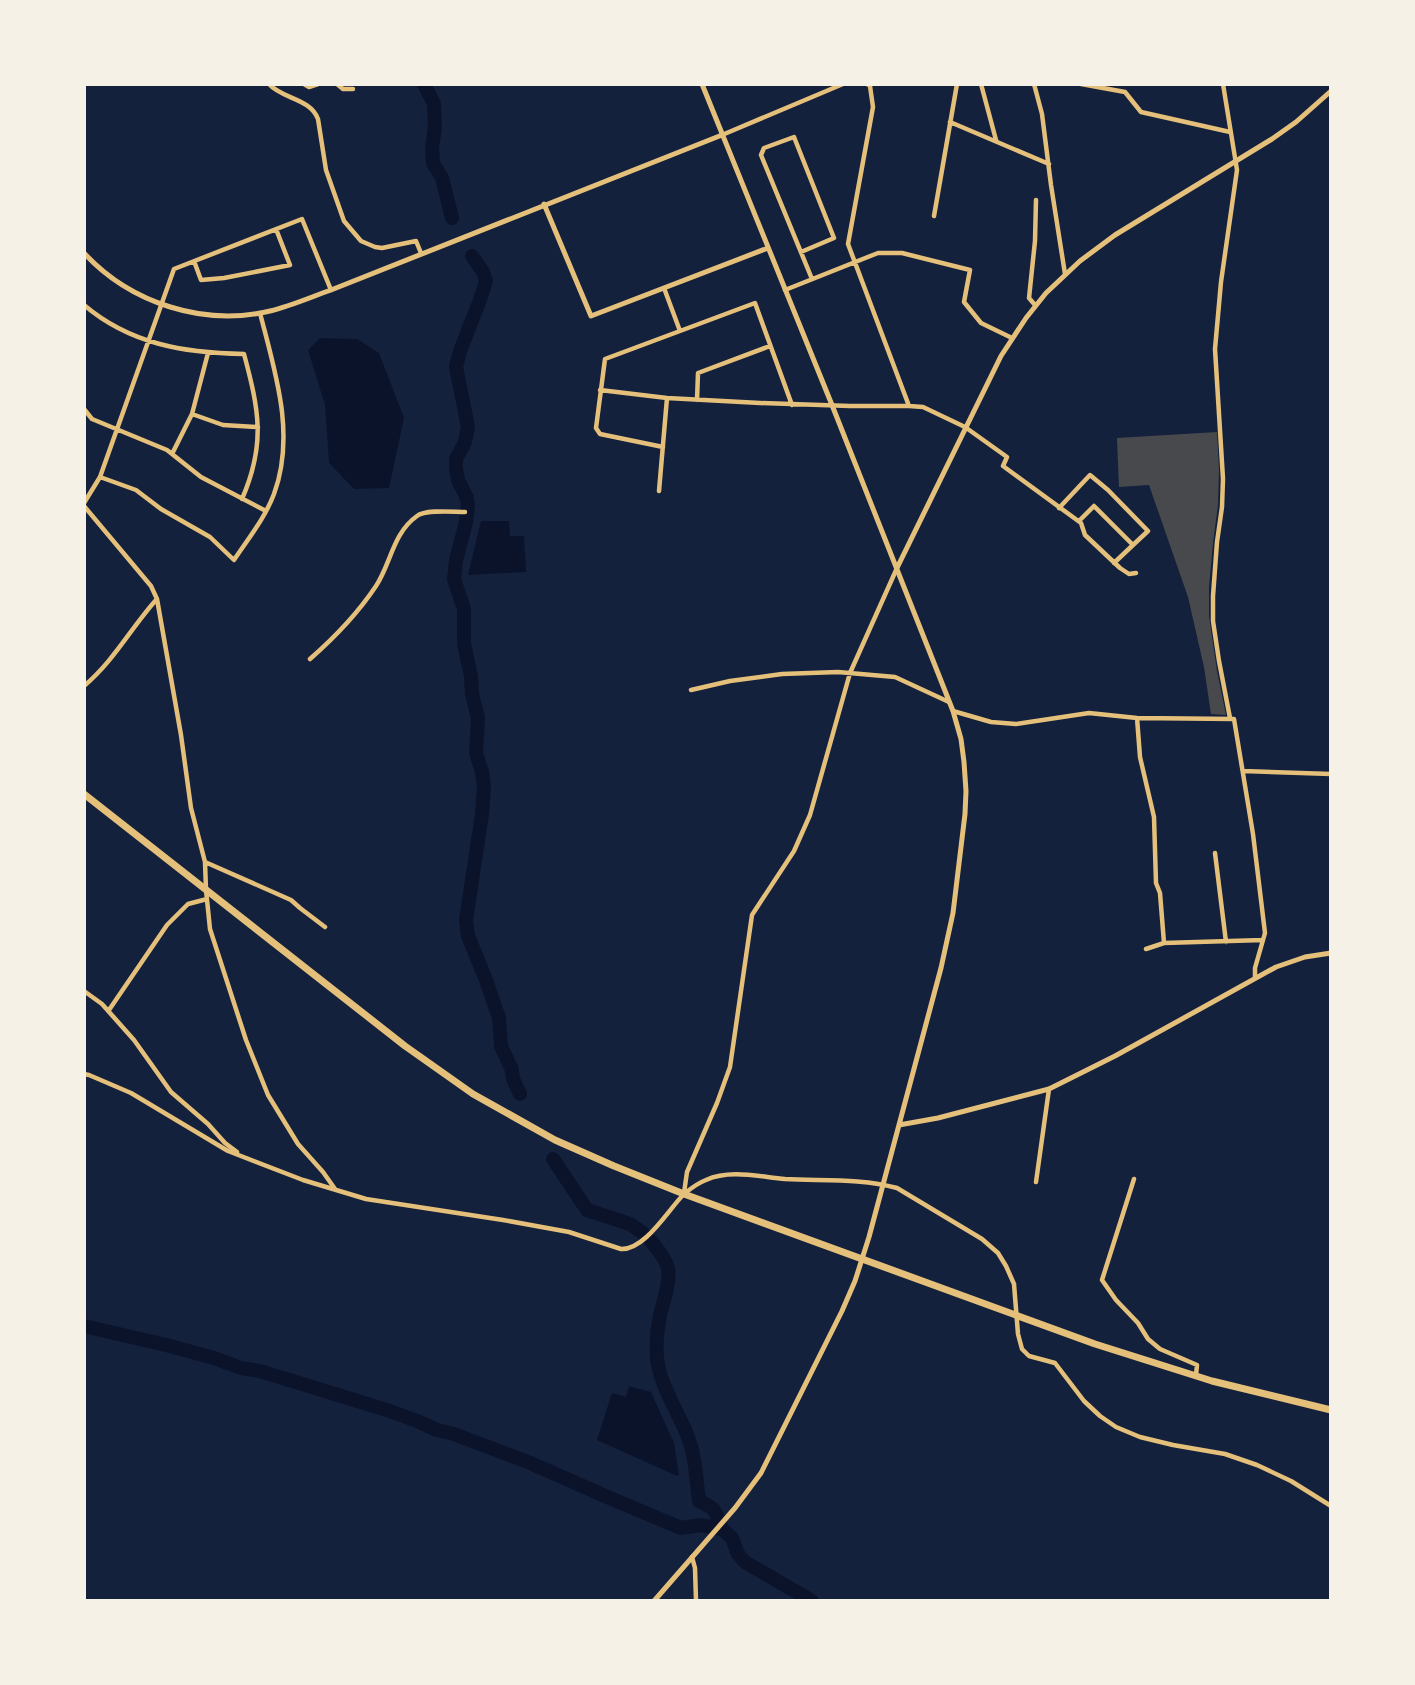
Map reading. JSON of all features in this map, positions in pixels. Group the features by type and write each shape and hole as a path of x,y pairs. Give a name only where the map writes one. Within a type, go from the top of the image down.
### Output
{"main road":[{"path":"84,794 405,1046 473,1094 564,1144 684,1194 1125,1354 1195,1376 1331,1410"}],"street":[{"path":"269,84 273,89 307,105 315,112 326,170 340,212 361,242 382,247 416,241 421,253"},
{"path":"304,84 309,87 318,84"},
{"path":"337,84 343,89 353,89"},
{"path":"654,1601 761,1473 855,1281 948,939 966,792 962,750 953,711 702,84"},
{"path":"84,253 120,283 162,305 207,315 260,313 331,290 722,135 843,84"},
{"path":"867,84 870,86 873,107 848,244 909,405"},
{"path":"934,216 957,84"},
{"path":"981,84 996,140"},
{"path":"1034,84 1042,114 1065,274"},
{"path":"1081,84 1125,93 1141,112 1230,132"},
{"path":"1223,84 1236,161 1236,178 1221,282 1215,349 1223,479 1213,608 1230,719"},
{"path":"684,1194 687,1172 718,1103 730,1068 752,915 794,850 810,815 850,673 965,427 1012,338 1035,305 1065,274 1115,235 1296,122 1331,91"},
{"path":"950,122 1049,164"},
{"path":"801,252 834,238 794,137 764,148 761,155 812,279"},
{"path":"1035,305 1029,298 1036,200"},
{"path":"544,204 591,316 768,248"},
{"path":"331,290 302,219 174,269 100,477 84,504 151,586 157,599 191,808 205,862 210,929 246,1040 268,1095 298,1144 335,1190"},
{"path":"194,261 201,280 290,265 276,229"},
{"path":"785,290 878,253 902,253 970,270 964,302 981,323 1012,338"},
{"path":"664,288 680,331"},
{"path":"663,447 600,434 596,428 605,359 755,303 792,405"},
{"path":"84,305 127,334 149,341 208,354 244,354 255,396 258,449 242,499"},
{"path":"100,477 136,490 210,537 234,559 266,511 274,494 283,455 281,395 260,313"},
{"path":"697,400 698,373 771,346"},
{"path":"172,454 192,414 208,354"},
{"path":"600,390 697,400 923,407 965,427 1007,457 1003,466 1079,521 1085,535 1114,563 1129,574 1136,573"},
{"path":"659,491 667,398"},
{"path":"84,409 92,419 172,454 201,477 266,511"},
{"path":"192,414 223,425 258,427"},
{"path":"1059,508 1090,475 1149,531 1114,563"},
{"path":"1079,521 1094,506 1133,545"},
{"path":"310,659 329,642 377,585 399,534 417,516 423,513 465,512"},
{"path":"84,686 98,674 140,617 157,599"},
{"path":"691,690 730,681 823,671 895,677 949,702"},
{"path":"953,711 991,722 1016,724 1089,713 1137,718 1234,719 1264,920 1265,933 1255,968 1255,978"},
{"path":"1137,718 1140,757 1154,817 1156,883 1160,893 1164,943"},
{"path":"1243,771 1331,774"},
{"path":"1215,853 1226,942"},
{"path":"205,862 291,900 325,926"},
{"path":"109,1010 167,925 188,904 207,899"},
{"path":"1146,950 1164,943 1263,940"},
{"path":"899,1125 939,1118 1049,1089 1286,962 1331,953"},
{"path":"84,990 109,1010 171,1092 243,1157"},
{"path":"84,1074 131,1093 228,1151 303,1180 366,1199 569,1232 611,1247 629,1249 651,1231 684,1194 707,1180 744,1175 862,1181 903,1191 990,1245 998,1253 1014,1284 1022,1349 1029,1356 1055,1363 1084,1401 1116,1427 1140,1437 1225,1454 1257,1465 1291,1481 1331,1506"},
{"path":"1036,1182 1049,1089"},
{"path":"1134,1179 1102,1280 1148,1339 1160,1349 1197,1365 1195,1376"},
{"path":"694,1555 696,1601"}],"water":[{"path":"320,338 357,339 379,353 404,418 389,488 354,489 329,463 325,405 308,350"},
{"path":"481,521 509,521 510,536 524,536 526,572 468,575"},
{"path":"629,1386 651,1392 674,1443 679,1475 597,1440 612,1393 626,1397"}],"building":[{"path":"1217,432 1218,505 1209,587 1209,616 1226,715 1211,714 1204,667 1188,597 1149,485 1119,487 1117,438"}],"waterway":[{"path":"424,84 434,104 433,163 442,178 452,218"},
{"path":"472,256 486,281 456,367 468,427 465,442 456,459 456,468 468,505 454,579 464,609 464,644 478,718 476,753 484,788 466,920 468,936 499,1018 501,1046 520,1094"},
{"path":"553,1159 587,1210 630,1224 643,1233"},
{"path":"651,1241 665,1260 669,1273 657,1331 659,1368 665,1388 691,1445 699,1501 715,1511 722,1529"},
{"path":"84,1326 214,1358 390,1411 528,1462 681,1528 701,1525 722,1529 732,1538 738,1554 745,1562 812,1601"}]}
